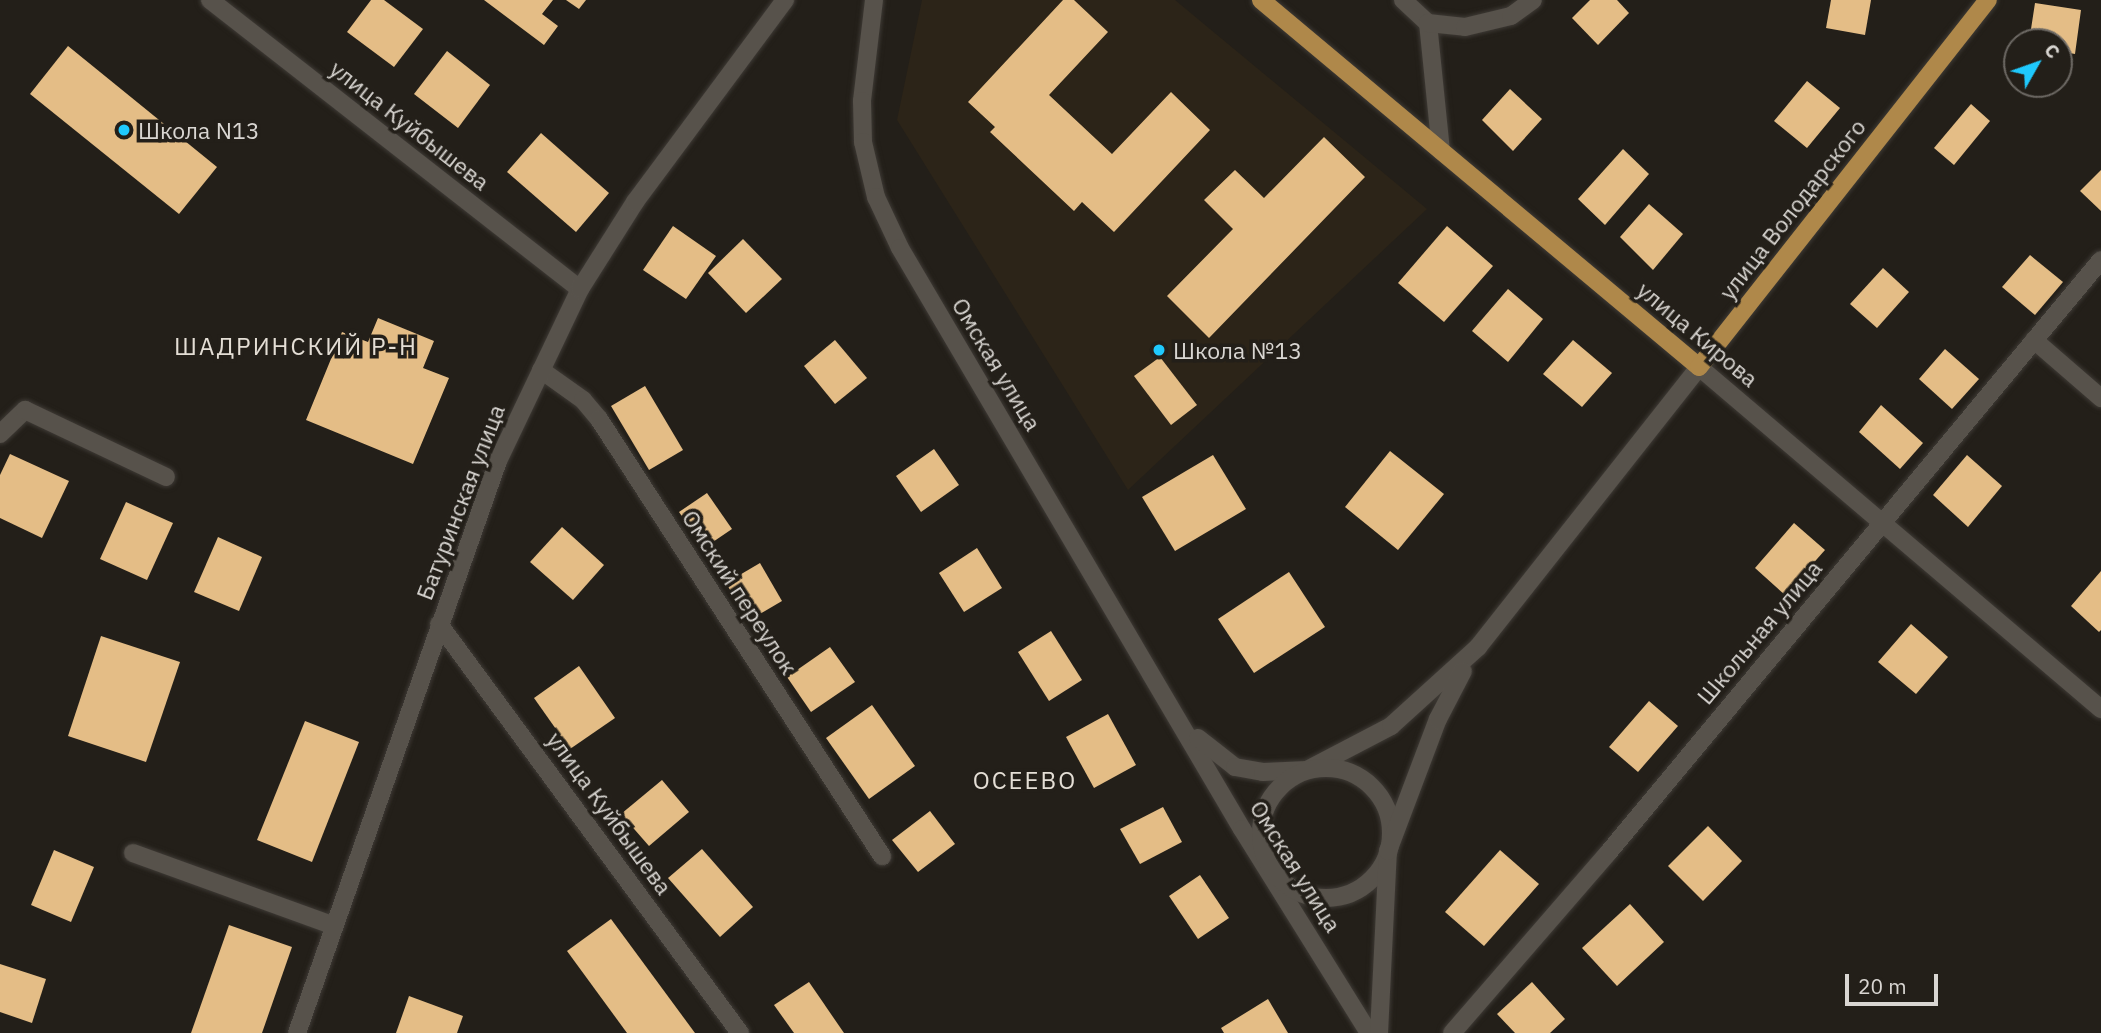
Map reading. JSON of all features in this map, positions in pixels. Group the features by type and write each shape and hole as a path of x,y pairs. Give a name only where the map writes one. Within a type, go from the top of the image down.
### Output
{"main road":[{"name":"улица Кирова","path":"1261,0 1699,367"},
{"name":"улица Володарского","path":"1699,367 1988,0"}],"street":[{"name":"улица Куйбышева","path":"211,0 580,289"},
{"name":"Батуринская улица","path":"297,1033 332,925 498,461 580,289 635,202 785,0"},
{"name":"Омская улица","path":"874,0 862,101 863,142 876,197 900,248 1269,870 1369,1033"},
{"path":"1403,0 1428,23 1465,27 1511,16 1533,0"},
{"path":"1428,23 1441,151"},
{"name":"Школьная улица","path":"1452,1033 1608,853 2101,260"},
{"path":"2034,340 2101,398"},
{"name":"улица Кирова","path":"1699,367 2101,709"},
{"name":"улица Володарского","path":"1388,851 1438,719 1478,647 1699,367"},
{"name":"Омский переулок","path":"541,370 583,400 599,419 882,856"},
{"path":"0,434 25,410 166,477"},
{"name":"улица Куйбышева","path":"439,624 740,1033"},
{"name":"улица Володарского","path":"1307,770 1391,726 1478,647"},
{"name":"Омская улица","path":"1184,724 1235,767 1263,772 1307,770"},
{"path":"1379,1033 1378,982 1388,851 1389,816 1371,786 1342,769 1307,770 1282,784 1266,807 1261,842 1269,870 1284,884 1305,894 1340,896 1370,880 1388,851"},
{"path":"133,852 332,925"}],"shaded area":[{"name":"Школа №13","path":"922,0 1175,0 1427,209 1128,490 897,120"}],"building":[{"path":"371,0 384,0 423,29 394,67 347,32"},
{"path":"484,0 553,0 542,14 558,26 544,45"},
{"path":"566,0 586,0 579,9"},
{"path":"1063,0 1074,0 1108,32 1049,95 1112,154 1171,92 1210,130 1114,232 1082,202 1074,211 990,132 995,127 968,102"},
{"path":"1590,0 1617,0 1629,13 1598,45 1572,18"},
{"path":"1831,0 1871,0 1865,35 1826,28"},
{"path":"2035,3 2081,10 2075,54 2073,28 2031,28"},
{"name":"Школа N13","path":"68,46 217,167 179,214 30,94"},
{"path":"447,51 490,85 458,128 414,94"},
{"path":"1807,81 1840,108 1807,148 1774,121"},
{"path":"1510,89 1542,119 1513,151 1482,120"},
{"path":"1971,104 1990,121 1954,165 1934,148"},
{"path":"541,133 609,193 576,232 507,172"},
{"path":"1324,137 1365,177 1209,338 1167,296 1233,229 1204,200 1235,170 1264,198"},
{"path":"1623,149 1649,174 1605,225 1578,199"},
{"path":"2101,170 2101,211 2080,191"},
{"path":"1649,204 1683,234 1653,270 1620,237"},
{"path":"673,226 716,256 686,299 643,270"},
{"path":"1447,226 1493,266 1444,322 1398,283"},
{"path":"743,239 782,279 746,313 708,273"},
{"path":"2030,255 2063,282 2035,315 2002,287"},
{"path":"1883,268 1909,292 1877,328 1850,304"},
{"path":"1508,289 1543,319 1508,362 1472,331"},
{"path":"378,318 434,341 423,368 449,378 413,464 306,420 342,332 368,342"},
{"path":"835,340 867,378 835,404 804,366"},
{"path":"1573,340 1612,373 1582,407 1543,374"},
{"path":"1945,349 1979,379 1952,409 1919,379"},
{"path":"1160,357 1197,405 1171,425 1134,376"},
{"path":"645,386 683,450 649,470 611,406"},
{"path":"1881,405 1923,443 1900,469 1859,432"},
{"path":"934,449 959,485 921,512 896,476"},
{"path":"1390,451 1444,494 1398,550 1345,507"},
{"path":"10,454 69,481 42,538 0,518 0,475"},
{"path":"1213,455 1246,509 1175,551 1142,497"},
{"path":"1967,455 2002,486 1968,527 1933,495"},
{"path":"707,493 732,529 704,548 679,512"},
{"path":"126,502 173,523 147,580 100,559"},
{"path":"1794,523 1825,550 1785,595 1755,568"},
{"path":"562,527 604,565 573,600 530,562"},
{"path":"218,537 262,557 239,611 194,592"},
{"path":"977,548 1002,588 964,612 939,573"},
{"path":"760,563 782,601 748,621 726,583"},
{"path":"2101,571 2101,630 2099,632 2071,606"},
{"path":"1289,572 1325,627 1254,673 1218,619"},
{"path":"1911,624 1948,657 1916,694 1878,662"},
{"path":"1051,631 1082,680 1049,701 1018,652"},
{"path":"101,636 180,662 146,762 68,736"},
{"path":"830,647 855,682 811,712 787,677"},
{"path":"579,666 615,718 570,749 534,698"},
{"path":"1649,701 1678,726 1638,772 1609,747"},
{"path":"872,705 915,766 869,799 826,738"},
{"path":"1108,714 1136,765 1094,788 1066,737"},
{"path":"305,721 359,742 312,862 257,840"},
{"path":"662,780 689,812 649,846 621,814"},
{"path":"1163,807 1182,842 1140,864 1120,829"},
{"path":"930,811 955,844 918,872 892,840"},
{"path":"1708,826 1742,861 1703,901 1668,866"},
{"path":"702,849 753,907 720,937 668,878"},
{"path":"54,850 94,867 71,922 31,905"},
{"path":"1500,850 1539,884 1484,946 1445,912"},
{"path":"1200,875 1229,918 1198,939 1169,896"},
{"path":"1630,904 1664,942 1617,986 1582,948"},
{"path":"611,919 695,1033 627,1033 567,951"},
{"path":"229,925 292,947 262,1033 191,1033"},
{"path":"0,964 46,979 32,1023 0,1012"},
{"path":"809,982 844,1033 794,1033 774,1005"},
{"path":"1532,982 1565,1019 1550,1033 1515,1033 1497,1014"},
{"path":"409,996 463,1016 457,1033 396,1033"},
{"path":"1268,999 1288,1033 1224,1033 1221,1028"}],"place":[{"name":"Школа N13","path":"124,130"},
{"name":"Школа №13","path":"1159,350"}],"district":[{"name":"ШАДРИНСКИЙ Р-Н","path":"296,347"},
{"name":"ОСЕЕВО","path":"1025,781"}]}
